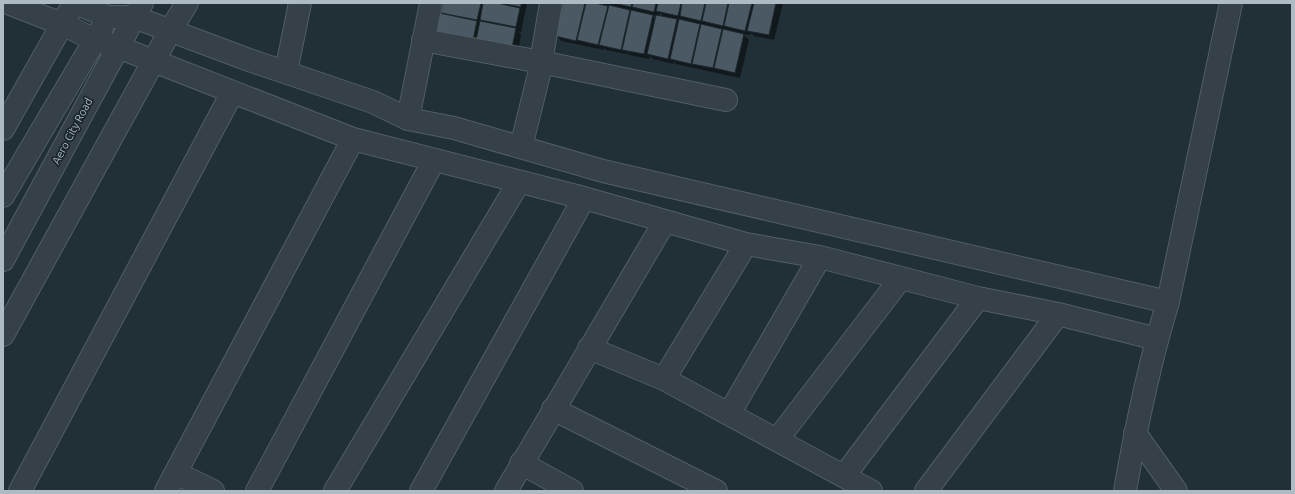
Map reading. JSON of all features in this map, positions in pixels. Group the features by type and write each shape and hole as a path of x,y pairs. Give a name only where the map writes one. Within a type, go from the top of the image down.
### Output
{"street":[{"path":"8,3 62,24 95,40 118,47 232,93 353,139 584,198 746,244 820,257 978,298 1058,314 1157,338"},
{"path":"3,129 75,3 112,10 138,10 170,31 373,102 408,119 454,128 603,171 1168,302"},
{"path":"3,335 170,31 187,3"},
{"path":"286,72 300,3"},
{"path":"408,119 431,3"},
{"path":"521,147 539,74 551,3"},
{"path":"1125,491 1135,433 1157,338 1168,302 1231,3"},
{"path":"3,196 112,10"},
{"name":"Aero City Road","path":"3,260 138,10"},
{"path":"424,40 726,100"},
{"path":"20,491 232,93"},
{"path":"213,491 171,482 353,139"},
{"path":"257,491 434,160"},
{"path":"335,491 520,182"},
{"path":"421,491 584,198"},
{"path":"506,491 521,463 665,221"},
{"path":"664,379 746,244"},
{"path":"729,414 820,257"},
{"path":"777,440 901,278"},
{"path":"844,476 978,298"},
{"path":"926,491 1058,314"},
{"path":"589,348 664,379 872,491"},
{"path":"553,409 716,491"},
{"path":"1135,433 1176,491"},
{"path":"521,463 572,491"}],"building":[{"path":"443,3 481,3 477,20 441,13"},
{"path":"483,3 497,3 520,8 516,27 480,20"},
{"path":"499,3 521,3 521,7"},
{"path":"563,3 585,3 576,41 555,36"},
{"path":"586,3 595,3 608,6 598,45 577,40"},
{"path":"613,3 632,3 631,7"},
{"path":"633,3 656,3 654,12 632,7"},
{"path":"658,3 681,3 678,16 656,11"},
{"path":"682,3 705,3 701,21 680,16"},
{"path":"706,3 728,3 723,26 702,21"},
{"path":"729,3 752,3 745,31 724,26"},
{"path":"754,3 776,3 769,35 747,31"},
{"path":"609,5 630,10 621,50 599,45"},
{"path":"631,10 653,15 644,54 622,50"},
{"path":"440,13 477,21 473,40 436,33"},
{"path":"656,15 677,19 668,59 647,54"},
{"path":"679,19 700,24 691,64 670,59"},
{"path":"480,21 516,28 512,48 476,40"},
{"path":"701,24 722,29 713,68 692,64"},
{"path":"723,29 744,34 735,73 714,68"}]}
